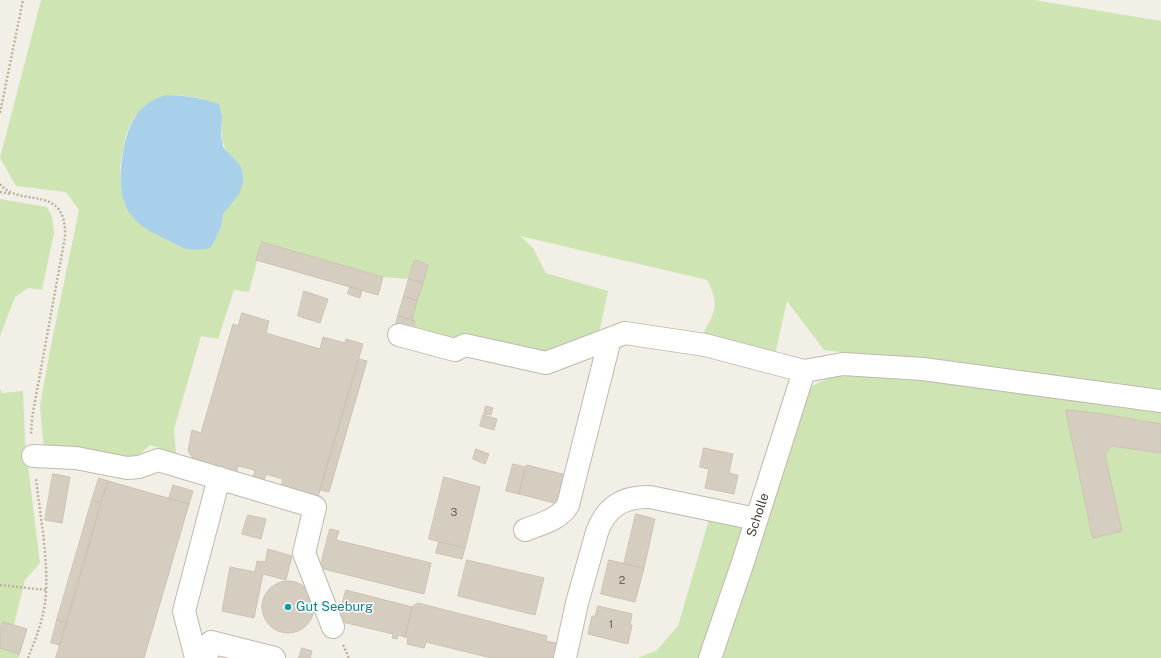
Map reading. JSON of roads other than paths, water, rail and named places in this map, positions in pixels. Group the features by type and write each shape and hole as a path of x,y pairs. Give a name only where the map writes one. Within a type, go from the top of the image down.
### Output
{"lane":[{"path":"398,336 455,350 465,345 546,363 625,333 705,345 804,372 843,364 922,369 1161,401"},
{"path":"525,530 562,514 568,505 610,339"},
{"name":"Scholle","path":"710,658 804,372"},
{"path":"34,456 76,458 127,468 139,467 158,460 315,507 304,553 333,627"},
{"path":"196,658 184,611 220,478"},
{"path":"565,658 577,603 597,532 603,518 614,506 622,501 632,498 650,497 756,519"},
{"path":"206,658 211,642 274,658"}],"water":[{"path":"165,95 192,97 219,104 222,116 221,135 223,147 240,165 243,174 243,183 239,194 223,214 221,227 211,248 194,250 187,249 149,230 132,217 123,198 121,185 121,165 125,143 131,125 140,110 155,99"}],"place":[{"name":"Gut Seeburg","path":"288,607"}]}
